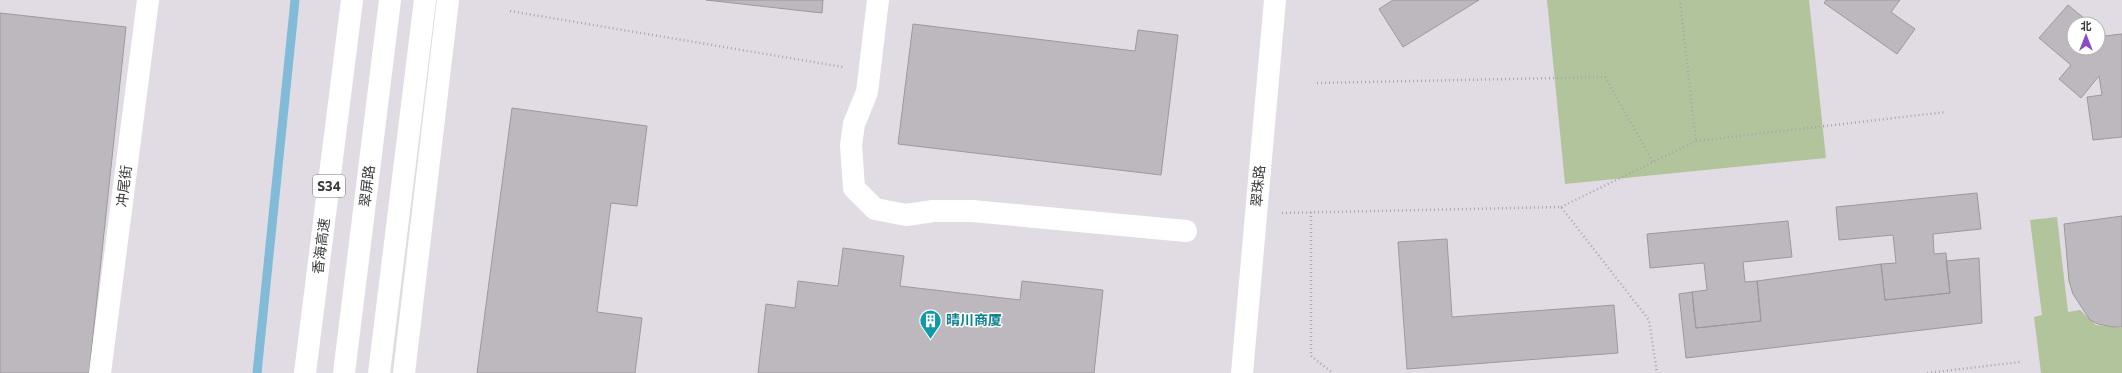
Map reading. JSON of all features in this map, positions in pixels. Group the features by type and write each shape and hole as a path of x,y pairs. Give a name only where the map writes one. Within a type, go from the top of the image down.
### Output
{"main road":[{"name":"冲尾街","path":"100,373 148,0"},
{"name":"香海高速","path":"305,373 352,0"},
{"name":"翠屏路","path":"344,373 390,0"},
{"path":"379,373 425,0"},
{"path":"404,373 448,0"},
{"path":"878,0 867,92 854,124 851,145 854,188 875,209 906,215 933,211 972,211 1186,231"},
{"name":"翠珠路","path":"1242,373 1275,0"}],"path":[{"path":"1680,0 1696,141"},
{"path":"510,11 870,72"},
{"path":"1317,83 1605,77 1653,162"},
{"path":"1256,213 1561,207 1696,141 1946,112"},
{"path":"1561,207 1649,320 1657,373"},
{"path":"1310,212 1311,356 1333,373"},
{"path":"1927,373 2020,362"}],"green space":[{"path":"1547,0 1809,0 1826,158 1565,184"},
{"path":"2057,217 2068,312 2080,310 2096,325 2122,328 2122,373 2041,373 2034,317 2042,315 2030,220"}],"building":[{"path":"706,0 823,0 822,13"},
{"path":"1393,0 1479,0 1403,47 1379,9"},
{"path":"1826,0 1900,0 1891,12 1915,29 1897,54 1824,3"},
{"path":"2068,5 2081,16 2066,16 2066,56 2106,56 2106,36 2122,34 2122,137 2093,140 2087,97 2102,95 2099,76 2081,98 2059,79 2071,65 2039,38"},
{"path":"0,13 126,27 89,373 0,373"},
{"path":"913,24 1135,51 1138,30 1178,35 1161,175 898,144"},
{"path":"512,108 647,126 637,206 611,203 597,312 642,318 635,373 477,373"},
{"path":"1977,193 1981,229 1933,234 1934,254 1946,253 1950,293 1885,300 1881,264 1896,263 1893,235 1839,240 1836,207"},
{"path":"2122,216 2122,327 2113,327 2098,324 2090,320 2073,294 2069,281 2064,224"},
{"path":"1788,221 1792,257 1743,262 1745,282 1757,281 1761,321 1696,328 1692,292 1707,290 1704,263 1650,268 1647,234"},
{"path":"1447,239 1452,317 1614,305 1618,353 1407,369 1398,242"},
{"name":"晴川商厦","path":"843,248 904,256 900,286 1020,300 1022,281 1103,290 1094,373 758,373 766,304 795,308 798,281 838,286"},
{"path":"1979,258 1982,323 1686,358 1679,294 1692,292 1696,328 1761,321 1757,281 1881,264 1885,300 1950,293 1946,261"}],"waterway":[{"path":"257,373 295,0"}],"place":[{"name":"晴川商厦","path":"930,340"}]}
